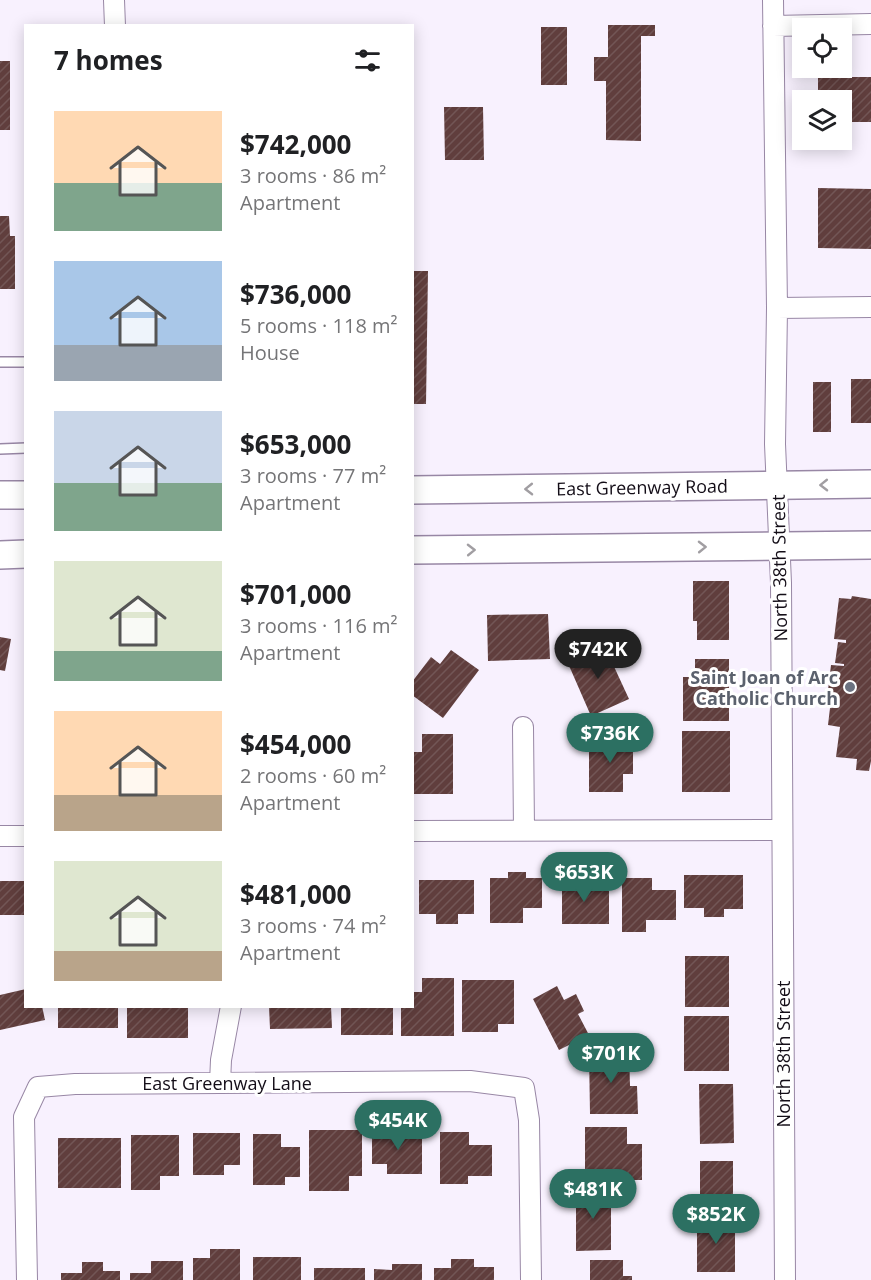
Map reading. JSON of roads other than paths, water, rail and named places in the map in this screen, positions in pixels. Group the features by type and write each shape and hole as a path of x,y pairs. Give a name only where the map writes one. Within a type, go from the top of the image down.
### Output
{"main road":[{"name":"East Greenway Road","path":"414,490 871,484"},
{"path":"0,495 24,495"},
{"path":"414,550 871,545"},
{"path":"0,555 24,555"}],"street":[{"path":"114,0 115,24"},
{"name":"North 38th Street","path":"773,0 777,308 775,444 780,546 785,1280"},
{"path":"773,26 871,24"},
{"path":"777,308 871,307"},
{"path":"524,727 524,830"},
{"path":"414,831 781,830"},
{"path":"0,836 24,836"},
{"path":"220,1083 221,1060 231,1008"},
{"name":"East Greenway Lane","path":"27,1280 24,1117 38,1087 75,1084 470,1081 524,1088 529,1120 531,1280"}],"lane":[{"path":"0,362 24,362"},
{"path":"0,449 24,448"}],"place":[{"name":"Saint Joan of Arc Catholic Church","path":"850,687"}]}
